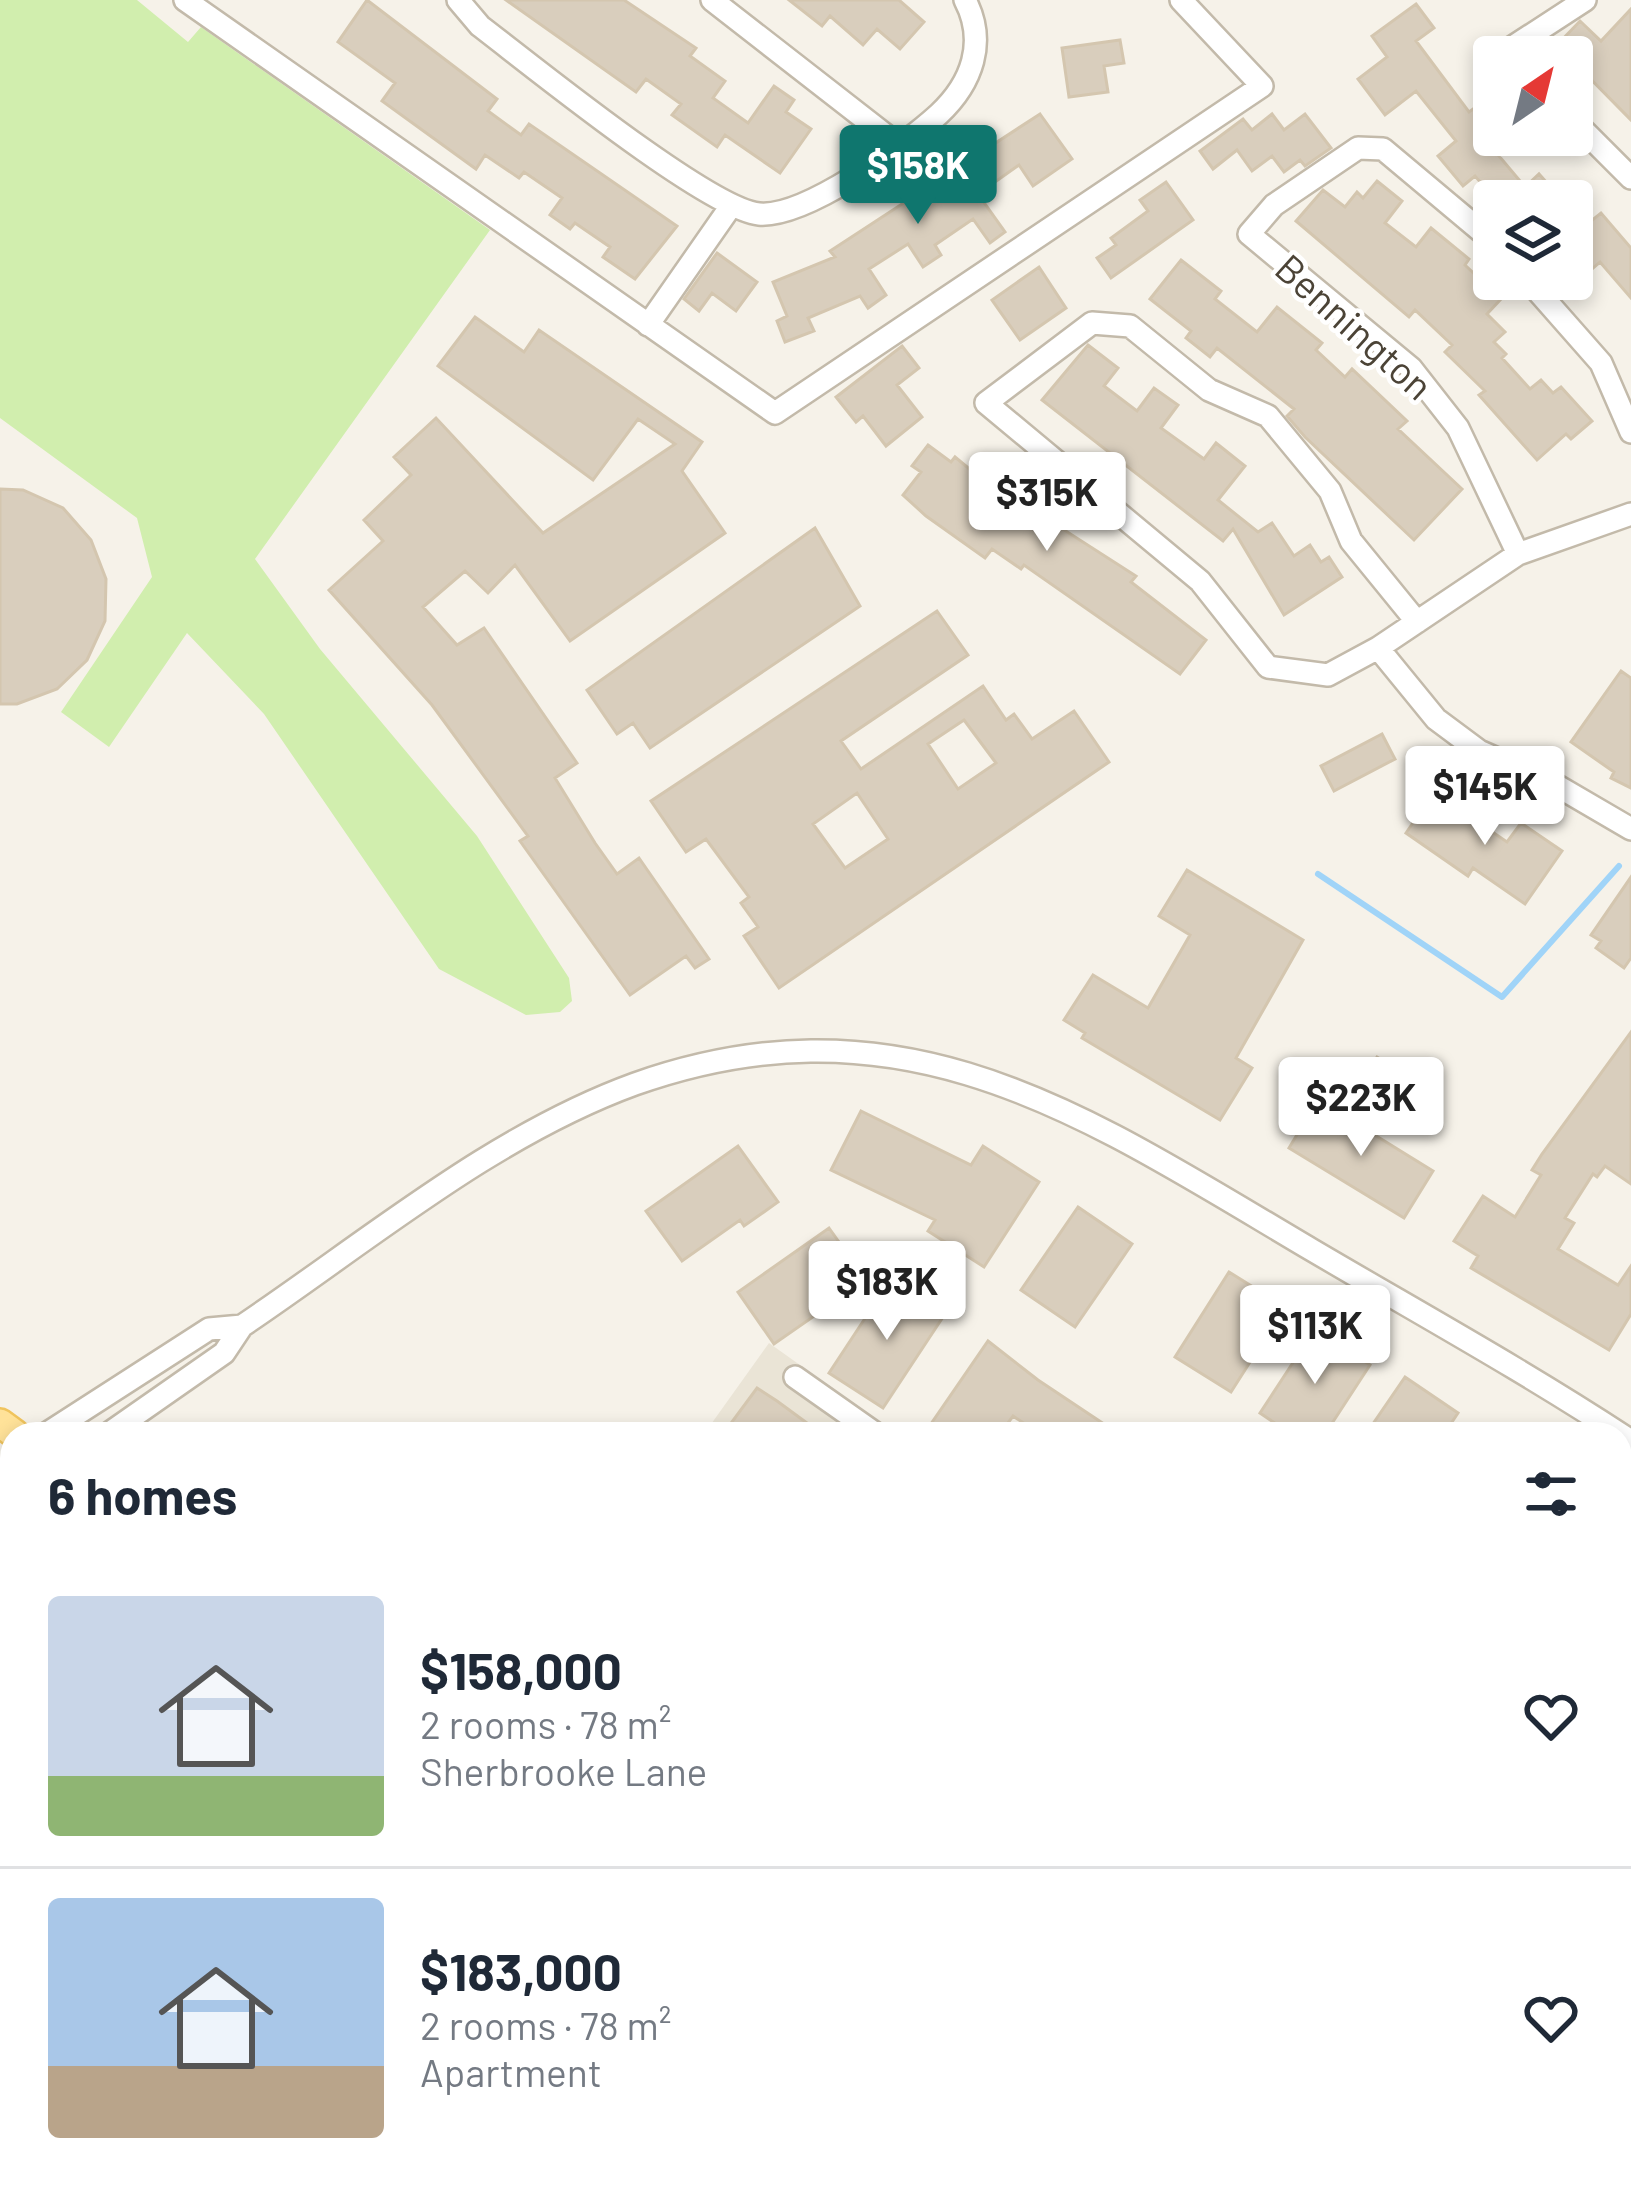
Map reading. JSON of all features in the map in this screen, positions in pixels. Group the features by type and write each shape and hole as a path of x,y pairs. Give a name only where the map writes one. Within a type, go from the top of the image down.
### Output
{"street":[{"path":"458,0 480,26 528,62 731,206 757,214 796,209 935,118 968,77 978,41 965,0"},
{"path":"712,0 897,145"},
{"path":"199,5 775,413 1262,86 1181,0"},
{"path":"1535,36 1586,0"},
{"path":"1593,140 1631,178"},
{"name":"Bennington","path":"1473,224 1383,149 1358,148 1274,205 1249,234 1411,368 1458,428 1518,554"},
{"path":"647,325 731,206"},
{"path":"1546,300 1601,363 1631,432"},
{"path":"1417,622 1351,541 1330,491 1268,416 1209,390 1130,326 1092,323 986,403 1200,581 1268,667 1328,675 1378,648 1417,622 1518,554 1631,514"},
{"path":"1378,648 1436,719 1479,751 1554,784 1631,829"},
{"path":"125,1422 224,1353 242,1326 517,1141 611,1094 755,1058 880,1057 992,1079 1104,1126 1599,1422"},
{"path":"65,1422 209,1329 242,1326"},
{"path":"795,1377 859,1422"},
{"path":"843,1422 848,1414"}],"shaded area":[{"path":"769,1343 880,1422 713,1422"}],"green space":[{"path":"0,0 137,0 188,42 201,27 490,230 255,559 320,649 477,836 569,978 572,1001 560,1012 526,1015 439,969 264,714 187,633 109,747 61,712 152,577 137,518 0,418"}],"building":[{"path":"367,0 497,99 488,111 521,135 529,124 677,226 635,279 603,257 610,247 575,223 570,229 550,215 562,198 524,172 519,178 485,155 476,169 382,101 395,83 338,42"},
{"path":"506,0 624,0 696,48 690,56 725,81 713,98 748,123 774,86 794,100 786,112 811,129 780,173 725,135 717,147 672,115 681,104 646,79 636,92"},
{"path":"789,0 899,0 924,22 900,49 877,29 863,45 830,16 822,26"},
{"path":"1416,4 1434,28 1416,41 1469,112 1473,109 1473,156 1499,156 1519,180 1479,180 1475,176 1463,186 1438,156 1456,141 1416,91 1385,115 1358,79 1387,57 1372,36"},
{"path":"1631,9 1631,120 1593,81 1593,36 1566,36 1580,21 1601,41"},
{"path":"1120,40 1124,63 1104,66 1108,92 1069,97 1062,48"},
{"path":"1040,114 1072,159 1033,186 1019,165 978,194 1005,232 990,243 973,219 935,245 941,255 923,267 908,244 869,269 886,295 868,308 860,296 808,318 814,331 785,342 777,321 787,316 773,282 835,257 830,251"},
{"path":"1272,114 1284,130 1305,114 1331,148 1305,166 1300,160 1284,172 1272,156 1252,171 1237,150 1213,169 1200,151 1243,119 1252,130"},
{"path":"1377,181 1402,201 1385,223 1416,247 1431,228 1469,259 1465,265 1473,273 1473,300 1500,300 1487,314 1505,332 1494,342 1506,354 1502,358 1530,389 1541,380 1553,393 1561,387 1592,421 1571,439 1566,434 1537,460 1479,395 1485,391 1445,352 1452,345 1415,310 1409,317 1296,221 1323,190 1345,207 1357,192 1363,198"},
{"path":"1166,182 1193,220 1111,278 1097,258 1116,245 1111,238 1148,211 1140,200"},
{"path":"1601,213 1631,248 1631,298 1600,262 1593,268 1593,220"},
{"path":"717,253 757,282 736,311 712,293 699,311 684,299"},
{"path":"1181,260 1221,291 1215,299 1257,332 1277,307 1322,343 1316,350 1345,377 1352,369 1407,421 1398,429 1462,489 1414,540 1305,437 1287,416 1294,409 1217,348 1210,357 1186,338 1191,331 1150,299"},
{"path":"1039,267 1066,308 1020,340 992,300"},
{"path":"475,317 524,352 539,330 702,442 682,471 725,533 570,641 515,565 488,593 465,571 423,607 457,645 484,628 577,763 555,778 595,843 617,874 639,858 709,959 695,968 686,956 630,995 520,841 528,836 432,705 329,590 383,541 364,520 411,475 394,457 436,418 543,533 675,444 638,419 593,480 438,366"},
{"path":"1088,345 1118,368 1104,386 1137,411 1154,388 1178,405 1161,428 1204,459 1216,443 1245,466 1218,500 1258,532 1272,523 1294,556 1310,545 1321,562 1329,557 1342,577 1284,615 1233,529 1223,541 1042,400"},
{"path":"902,346 919,368 897,385 922,417 886,446 863,416 856,422 836,397"},
{"path":"928,445 951,462 955,457 1008,501 1019,485 1041,500 1033,510 1136,576 1131,582 1206,640 1180,674 1024,565 1021,569 992,549 985,558 926,516 903,495 921,472 912,466"},
{"path":"0,489 23,490 63,508 91,540 106,579 105,621 87,660 57,689 17,704 0,704"},
{"path":"815,528 860,606 650,748 633,723 617,734 587,690"},
{"path":"937,611 968,655 841,741 861,769 983,686 1006,720 1014,714 1032,739 1074,711 1109,762 779,988 744,936 758,927 741,903 749,897 706,839 686,852 651,801","holes":["964,720 996,763 958,789 928,744","857,793 888,839 845,868 813,824"]},
{"path":"1621,671 1631,678 1631,788 1611,778 1614,772 1571,742"},
{"path":"1382,734 1395,759 1334,791 1321,766"},
{"path":"1434,792 1507,842 1521,823 1562,851 1525,904 1473,868 1468,876 1406,833"},
{"path":"1187,870 1303,940 1236,1058 1252,1068 1220,1120 1082,1038 1085,1033 1064,1020 1093,975 1148,1008 1190,935 1159,916"},
{"path":"1631,877 1631,958 1624,968 1596,948 1601,941 1591,935"},
{"path":"1631,1032 1631,1184 1605,1166 1597,1177 1593,1174 1565,1218 1574,1223 1558,1249 1618,1285 1631,1266 1631,1314 1609,1350 1471,1268 1478,1256 1454,1241 1483,1196 1515,1217 1541,1175 1532,1170 1542,1154"},
{"path":"1377,1057 1419,1083 1410,1098 1368,1072"},
{"path":"1318,1100 1433,1171 1404,1218 1289,1148"},
{"path":"861,1111 971,1165 983,1146 1039,1182 984,1267 928,1231 935,1220 831,1170"},
{"path":"738,1146 778,1202 744,1226 740,1220 682,1261 646,1211"},
{"path":"1078,1207 1132,1244 1075,1327 1021,1290"},
{"path":"829,1228 866,1280 774,1344 738,1292"},
{"path":"1229,1272 1285,1307 1231,1392 1175,1357"},
{"path":"891,1279 945,1314 883,1408 829,1373"},
{"path":"1315,1329 1370,1365 1333,1422 1273,1422 1260,1413"},
{"path":"988,1341 1101,1422 1022,1422 1013,1416 1009,1422 932,1422"},
{"path":"1405,1377 1458,1413 1452,1422 1374,1422"},
{"path":"757,1388 806,1422 732,1422"}],"waterway":[{"path":"1318,874 1502,997 1619,866"}]}
